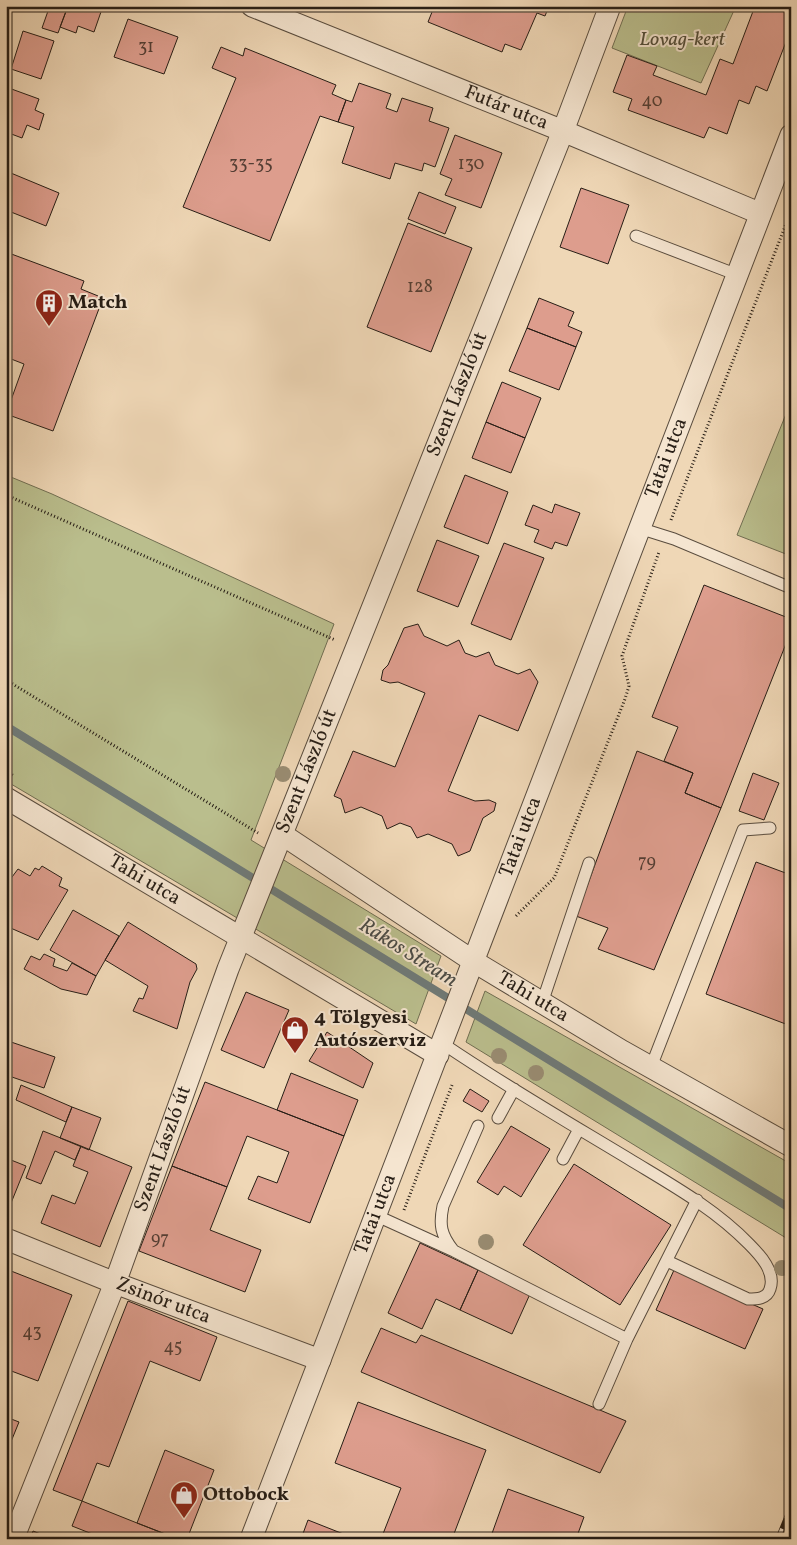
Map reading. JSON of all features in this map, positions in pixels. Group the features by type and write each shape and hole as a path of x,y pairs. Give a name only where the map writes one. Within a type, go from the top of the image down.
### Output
{"street":[{"name":"Futár utca","path":"252,6 563,131 759,213"},
{"name":"Szent László út","path":"13,1539 115,1283 241,939 563,131 610,6"},
{"name":"Tatai utca","path":"251,1539 759,213 791,135"},
{"name":"Tahi utca","path":"6,798 241,939 321,984 442,1044"},
{"name":"Tahi utca","path":"280,840 542,1003 791,1146"},
{"name":"Zsinór utca","path":"6,1240 320,1360"}],"lane":[{"path":"636,236 736,274"},
{"path":"639,528 664,536 791,588"},
{"path":"651,1067 742,830 770,828"},
{"path":"542,1003 589,863"},
{"path":"442,1044 697,1200 758,1253 767,1265 771,1285 770,1291 766,1296 759,1299 748,1299 667,1260"},
{"path":"498,1118 514,1089"},
{"path":"454,1251 440,1230 440,1220 443,1206 478,1126"},
{"path":"563,1159 579,1129"},
{"path":"599,1404 628,1339 697,1200"},
{"path":"376,1215 454,1251 628,1339"}],"path":[{"path":"513,919 554,878 622,708 629,686 622,656 664,536 791,211"},
{"path":"6,495 356,649"},
{"path":"6,680 280,840"}],"green space":[{"name":"Lovag-kert","path":"628,6 736,6 701,83 612,48"},
{"path":"786,414 791,415 791,556 737,535"},
{"path":"6,475 52,494 334,624 251,840 441,956 416,1024 6,781"},
{"path":"485,991 791,1164 791,1241 466,1042"}],"building":[{"path":"35,6 68,6 58,33 42,28 48,11"},
{"path":"68,6 103,6 94,32 78,26 76,33 60,27"},
{"path":"417,6 499,6 506,9 507,6 549,6 545,16 537,13 521,50 505,44 502,52 428,22 432,12"},
{"path":"755,6 791,6 791,29 767,91 756,86 749,104 739,100 727,134 709,127 704,138 628,110 632,99 613,92 627,55 657,66 653,75 706,95 720,59 733,64"},
{"path":"128,19 178,37 164,74 114,57"},
{"path":"23,31 54,41 41,79 11,69"},
{"path":"221,47 243,56 245,48 336,85 332,94 346,100 338,122 320,116 270,241 183,207 236,78 212,68"},
{"path":"359,83 391,94 386,108 397,112 402,98 433,108 429,121 449,128 435,167 424,163 422,171 395,163 390,179 342,163 354,127 338,122 346,100 352,102"},
{"path":"6,87 39,99 35,110 44,114 39,130 27,125 22,138 6,132"},
{"path":"455,135 502,153 481,208 445,195 452,179 440,174"},
{"path":"6,171 59,193 46,226 6,210"},
{"path":"581,188 629,205 608,264 560,247"},
{"path":"419,192 456,207 445,234 408,219"},
{"path":"408,223 472,248 431,352 367,327"},
{"name":"Match","path":"6,252 84,281 81,289 103,298 53,431 6,414 24,364 6,357"},
{"path":"539,298 574,312 568,326 582,332 576,347 527,328"},
{"path":"527,328 576,347 559,390 509,371"},
{"path":"502,382 541,398 525,438 486,422"},
{"path":"486,422 525,438 511,473 472,458"},
{"path":"465,475 508,492 488,544 444,527"},
{"path":"555,504 580,513 567,546 555,542 552,549 534,542 539,530 525,525 533,505 552,513"},
{"path":"437,540 479,556 458,607 417,591"},
{"path":"504,543 544,558 511,640 471,624"},
{"path":"704,585 791,619 791,631 721,808 685,793 693,773 664,761 678,727 652,717"},
{"path":"418,624 424,636 447,646 459,640 465,653 476,657 489,652 495,665 518,674 530,669 538,682 518,731 479,715 448,791 475,801 489,800 496,803 494,811 483,818 470,851 458,856 452,844 428,834 417,838 411,827 400,823 387,829 382,816 361,807 345,813 341,799 334,796 353,751 395,767 425,693 398,682 390,683 381,680 383,670 388,665 404,628"},
{"path":"637,751 693,773 685,793 721,808 654,970 598,949 608,928 576,916"},
{"path":"753,773 779,783 764,820 739,811"},
{"path":"756,862 791,875 791,1026 706,994"},
{"path":"42,866 62,878 59,886 68,890 38,940 6,926 6,885 18,869 30,876 35,868 39,870"},
{"path":"73,910 119,936 96,976 50,950"},
{"path":"128,922 196,964 197,969 190,982 177,1029 133,1011 139,998 143,999 148,986 105,960"},
{"path":"44,954 55,959 53,966 67,971 72,963 96,976 87,995 61,989 24,969 31,956 40,960"},
{"path":"246,992 289,1010 264,1068 221,1050"},
{"path":"327,1032 373,1063 363,1088 309,1061"},
{"path":"11,1042 55,1057 44,1088 6,1075 6,1056"},
{"path":"291,1073 358,1100 344,1136 277,1110"},
{"path":"205,1082 344,1136 310,1223 248,1199 258,1176 277,1183 289,1152 247,1136 227,1187 172,1166"},
{"path":"21,1085 72,1107 66,1122 16,1100"},
{"path":"470,1089 489,1101 482,1112 463,1101"},
{"path":"72,1107 101,1118 89,1150 60,1138"},
{"path":"511,1126 550,1149 521,1197 504,1186 498,1195 477,1182"},
{"path":"43,1131 81,1146 75,1160 55,1151 41,1184 26,1178"},
{"path":"81,1146 132,1167 100,1247 41,1223 52,1195 75,1204 88,1172 73,1166"},
{"path":"6,1158 26,1166 7,1213 6,1213"},
{"path":"574,1164 671,1225 620,1305 523,1245"},
{"path":"172,1166 227,1187 210,1230 261,1250 245,1292 139,1251"},
{"path":"420,1243 478,1270 460,1310 436,1299 422,1329 388,1313"},
{"path":"6,1269 72,1295 38,1381 6,1369"},
{"path":"478,1270 530,1294 512,1334 460,1310"},
{"path":"674,1270 763,1309 745,1349 656,1310"},
{"path":"128,1301 217,1337 200,1381 150,1361 109,1467 97,1463 82,1501 53,1490"},
{"path":"381,1328 416,1343 421,1335 626,1421 600,1473 361,1372"},
{"path":"358,1402 486,1450 452,1539 381,1539 401,1488 335,1463"},
{"path":"6,1417 19,1422 6,1454"},
{"path":"165,1450 214,1470 187,1539 178,1539 137,1523"},
{"path":"508,1489 584,1517 576,1539 490,1539"},
{"path":"82,1501 178,1539 105,1539 72,1526"},
{"path":"308,1520 351,1537 350,1539 301,1539"},
{"path":"33,1531 53,1539 30,1539"}],"waterway":[{"name":"Rákos Stream","path":"6,726 791,1209"}],"railway":[{"path":"778,1539 791,1507"}],"place":[{"name":"Match","path":"49,327"},
{"name":"4 Tölgyesi Autószerviz","path":"295,1054"},
{"name":"Ottobock","path":"184,1519"}]}
